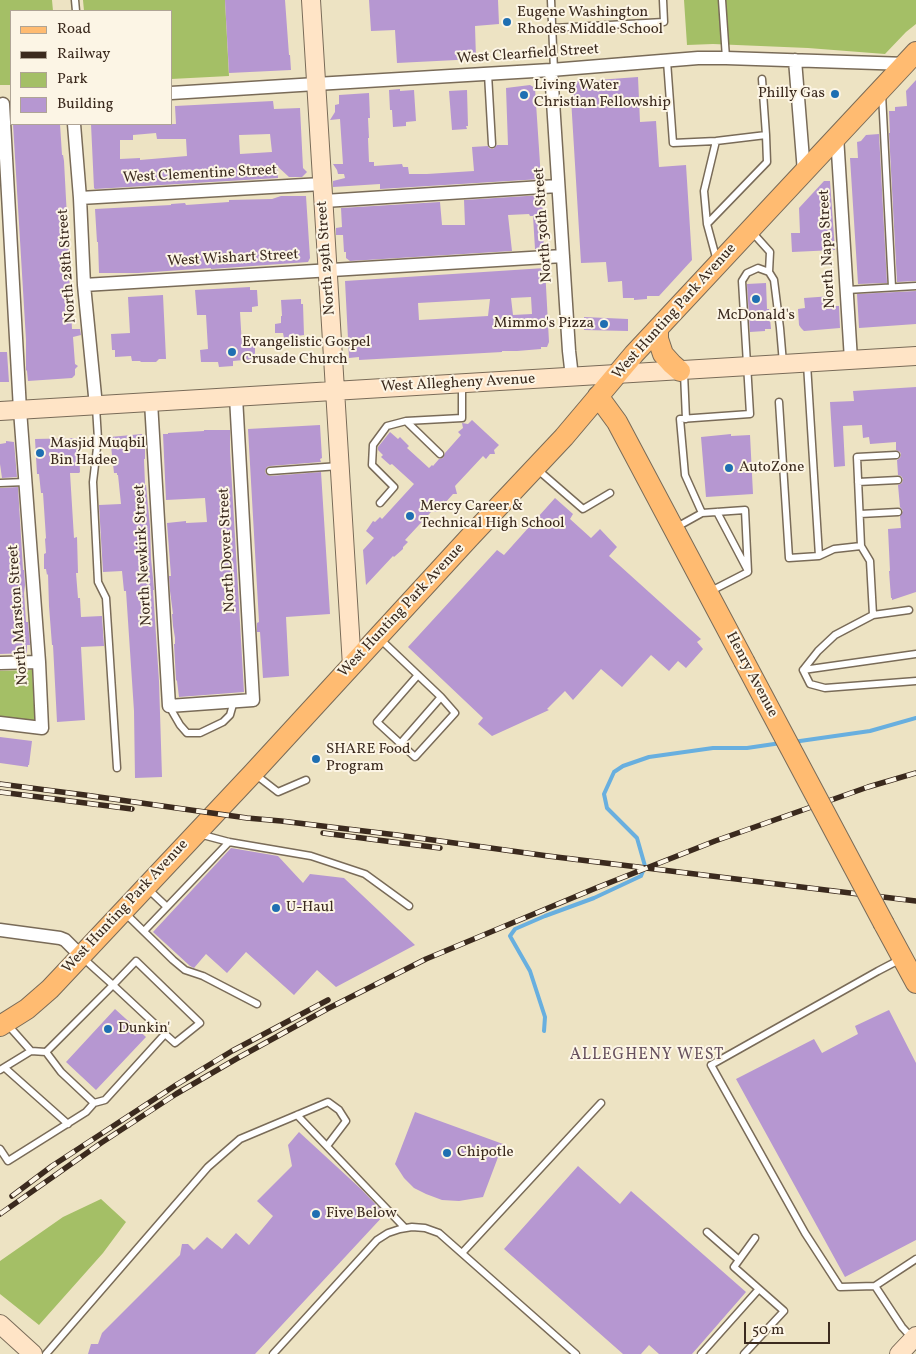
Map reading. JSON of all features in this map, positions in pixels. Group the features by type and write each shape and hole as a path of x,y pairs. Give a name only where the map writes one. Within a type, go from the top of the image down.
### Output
{"main road":[{"name":"North 29th Street","path":"311,0 352,666"},
{"name":"West Hunting Park Avenue","path":"3,1025 43,996 82,956 564,437 616,375 718,264 837,136 912,60"},
{"path":"658,329 658,340 664,354 672,364 682,370"},
{"name":"West Allegheny Avenue","path":"0,411 916,356"},
{"name":"Henry Avenue","path":"572,377 598,396 616,422 916,983"},
{"path":"0,1324 33,1354"},
{"path":"899,1354 915,1338"}],"street":[{"name":"West Clearfield Street","path":"172,93 552,70 698,58 912,60"},
{"name":"North Napa Street","path":"795,60 804,172"},
{"name":"North 30th Street","path":"552,70 558,186 572,377"},
{"name":"North Marston Street","path":"0,723 42,728 39,662 20,410 5,104"},
{"name":"North 28th Street","path":"74,125 84,285 96,406"},
{"name":"North Napa Street","path":"837,136 851,360"},
{"name":"West Clementine Street","path":"80,198 558,186"},
{"name":"West Wishart Street","path":"84,285 563,256"},
{"name":"North Dover Street","path":"234,701 253,700 236,397"},
{"name":"North Newkirk Street","path":"151,402 169,706"},
{"path":"0,663 39,662"},
{"path":"169,706 234,701"},
{"path":"0,930 60,938 65,940 82,956"}],"lane":[{"path":"551,0 553,28 552,70"},
{"path":"553,28 664,22 663,0"},
{"path":"722,0 726,58"},
{"path":"667,61 673,143 766,135"},
{"path":"488,74 492,144"},
{"path":"706,224 767,162 762,79"},
{"path":"882,89 892,287"},
{"path":"716,140 704,191 706,224 718,264"},
{"path":"750,230 770,252 769,272 774,280 783,364"},
{"path":"702,513 685,475 680,419 750,414 742,281 747,273 758,268 769,272"},
{"path":"847,290 916,286"},
{"path":"807,363 819,556"},
{"path":"682,370 686,419"},
{"path":"380,503 394,487 372,465 373,445 387,426 406,421 462,418 462,384"},
{"path":"779,402 789,558 819,556 834,549 862,546"},
{"path":"96,406 98,439 93,482 98,582 106,598 117,768"},
{"path":"406,421 440,454"},
{"path":"874,615 870,561 862,546 857,457 896,455"},
{"path":"270,471 340,466"},
{"path":"536,467 583,509 610,493"},
{"path":"858,482 898,480"},
{"path":"0,483 26,482"},
{"path":"673,529 702,513 745,510 748,572"},
{"path":"717,512 748,572"},
{"path":"860,514 898,512"},
{"path":"708,593 748,572"},
{"path":"803,670 818,651 835,635 874,615 909,610"},
{"path":"378,638 441,697 456,713 415,757 377,722 418,676"},
{"path":"803,670 916,654"},
{"path":"803,670 810,684 825,688 916,681"},
{"path":"400,744 441,697"},
{"path":"169,706 180,726 187,733 200,733 223,722 230,715 234,701"},
{"path":"253,773 278,792 306,780"},
{"path":"196,833 229,842 311,856 364,874 409,906"},
{"path":"144,932 229,842"},
{"path":"145,887 167,907"},
{"path":"123,911 185,970 203,976 257,1004"},
{"path":"68,1124 2,1069 31,1051 46,1052 113,985 136,960 200,1023 175,1043 166,1034 113,985 82,956"},
{"path":"902,958 711,1066 805,1233 840,1287 875,1286 916,1259"},
{"path":"3,1025 31,1051"},
{"path":"0,1166 86,1112 94,1103 105,1100 166,1034"},
{"path":"46,1052 61,1072 94,1103"},
{"path":"46,1354 208,1167 240,1139 328,1102 339,1110 346,1121 327,1146"},
{"path":"462,1253 601,1103"},
{"path":"297,1115 405,1228"},
{"path":"0,1149 8,1161"},
{"path":"273,1354 372,1244 388,1233 412,1227 425,1228 439,1233 576,1354"},
{"path":"707,1232 739,1260"},
{"path":"744,1354 784,1311 734,1267 755,1238"},
{"path":"875,1286 902,1327 915,1338"},
{"path":"701,1354 759,1289"}],"green space":[{"path":"0,0 52,0 53,10 10,10 10,85 0,85"},
{"path":"83,0 225,0 229,76 172,79 172,10 84,10"},
{"path":"684,0 916,0 916,24 885,54 808,48 713,44 687,45"},
{"path":"32,670 35,722 0,718 0,671"},
{"path":"101,1199 126,1222 103,1253 39,1325 0,1294 0,1261 63,1217"}],"building":[{"path":"225,0 285,0 291,70 229,73"},
{"name":"Eugene Washington Rhodes Middle School","path":"369,0 498,0 499,24 475,26 476,59 397,63 395,30 371,31"},
{"path":"638,77 640,122 656,121 659,167 686,165 692,260 659,296 647,296 647,299 634,300 634,298 623,298 622,281 608,282 606,262 581,263 570,82"},
{"path":"916,80 916,281 897,282 889,111 895,111 895,107 907,106 906,91"},
{"path":"530,85 535,88 541,179 380,189 380,184 333,187 333,181 345,178 344,174 338,174 333,164 343,164 340,119 330,120 335,112 335,105 339,104 339,95 369,93 369,162 374,162 374,166 402,164 403,167 408,167 409,174 427,174 474,171 472,147 488,146 493,149 497,145 508,145 506,88"},
{"path":"400,89 400,91 414,90 416,121 406,122 406,126 393,127 389,90"},
{"path":"467,90 467,129 452,130 449,91"},
{"path":"273,101 274,109 300,108 303,168 307,172 302,177 289,177 277,166 278,178 94,188 91,125 176,124 175,106","holes":["156,133 157,139 186,139 187,156 140,160 140,158 120,159 120,140 133,140 133,135","270,134 272,152 240,154 239,135"]},
{"path":"13,125 60,125 64,161 72,329 80,329 81,335 73,337 75,364 78,366 75,369 75,375 72,378 28,381"},
{"path":"879,134 887,283 858,284 850,158 858,158 857,142 861,141 866,135"},
{"path":"824,181 830,181 835,250 792,252 791,233 800,233 799,208"},
{"path":"542,195 544,249 535,249 533,216 529,214 508,215 512,251 350,261 346,258 346,252 344,252 343,235 336,235 336,228 342,227 341,208 440,202 442,225 465,225 464,200"},
{"path":"281,196 306,196 310,258 308,262 138,273 99,273 95,209 272,199"},
{"path":"545,268 549,342 547,347 541,347 541,349 517,351 359,360 359,357 349,358 345,281","holes":["531,297 532,314 513,315 511,298","490,299 488,316 419,320 418,303"]},
{"name":"McDonald's","path":"766,283 767,309 769,309 771,329 750,332 747,284"},
{"path":"250,287 250,290 257,290 258,306 252,307 252,312 240,312 242,346 255,345 255,359 233,361 233,366 219,367 218,362 201,362 200,350 208,349 206,315 197,315 195,290"},
{"path":"916,291 916,324 859,328 857,294"},
{"path":"163,295 166,359 159,359 156,362 141,362 132,361 131,356 115,357 115,350 112,350 111,334 130,333 128,297"},
{"path":"832,296 832,306 839,306 840,328 804,331 799,325 798,309 805,308 804,298"},
{"path":"301,299 301,304 303,304 304,335 297,336 297,338 284,338 283,333 275,333 275,324 281,323 281,300"},
{"path":"584,317 628,319 628,331 584,330"},
{"path":"0,352 7,352 9,382 0,382"},
{"path":"916,387 916,592 892,600 888,529 901,528 900,516 903,511 900,507 898,485 902,483 903,479 898,475 897,460 901,454 896,450 896,442 870,444 869,437 863,438 862,425 843,426 845,466 834,467 830,402 854,401 853,391"},
{"path":"472,420 499,445 494,450 495,454 490,454 486,459 483,456 455,486 457,494 453,494 445,503 439,503 438,512 431,512 405,540 408,542 403,549 393,556 366,585 363,550 374,538 366,531 373,521 375,522 380,517 382,519 414,484 392,464 390,465 381,457 383,455 378,450 378,447 390,432 398,439 400,437 409,446 407,448 429,468 439,459 443,458 445,453 461,435 458,432 463,428 462,423 468,424"},
{"path":"320,425 321,462 270,466 265,471 270,476 321,472 330,614 286,617 289,676 263,678 260,632 257,632 257,623 259,622 248,429"},
{"path":"204,430 230,430 244,692 179,697 176,680 167,523 186,521 186,523 207,522 205,498 166,500 163,434"},
{"path":"142,434 143,443 145,443 145,485 154,590 162,777 135,778 134,711 126,591 124,591 122,571 103,572 99,505 121,504 118,475 114,473 110,437"},
{"path":"731,434 731,436 750,435 753,494 706,497 701,437"},
{"path":"78,438 80,472 70,473 74,538 77,537 78,573 76,573 78,598 80,598 81,617 102,616 104,646 81,647 85,720 57,722 48,574 46,569 44,569 46,538 43,493 41,493 39,474 37,474 35,439"},
{"path":"6,441 14,442 17,477 2,478 0,444 6,443"},
{"path":"18,487 26,622 28,622 30,645 27,645 27,653 0,654 0,488"},
{"path":"555,498 573,514 570,519 591,538 600,529 617,547 609,556 701,639 697,642 703,649 686,668 678,661 669,671 651,655 622,687 601,669 573,700 565,691 547,709 549,710 492,736 478,724 483,718 408,647 497,550 504,555"},
{"path":"0,737 32,741 28,767 0,763"},
{"name":"U-Haul","path":"231,848 278,856 303,883 310,874 344,878 415,945 336,987 317,970 294,995 246,952 227,973 206,954 194,968 190,966 153,932"},
{"path":"115,1009 146,1037 96,1090 66,1062"},
{"path":"889,1010 916,1063 916,1240 845,1277 736,1079 814,1039 822,1053 858,1034 855,1026"},
{"path":"415,1112 503,1144 483,1197 459,1201 442,1200 414,1188 404,1178 395,1164"},
{"path":"299,1132 361,1189 385,1214 255,1354 88,1354 91,1344 98,1344 102,1333 180,1255 182,1244 188,1244 194,1250 207,1237 222,1249 236,1233 249,1245 273,1216 257,1201 292,1166 288,1145"},
{"path":"578,1166 620,1204 631,1191 746,1292 692,1354 659,1354 649,1345 641,1354 623,1354 504,1249"}],"waterway":[{"path":"793,742 870,731 916,718"},
{"path":"544,1031 545,1017 530,971 510,936 515,929 594,898 641,876 645,866 637,838 607,808 604,794 614,772 623,766 649,757 713,748 747,748 781,743"}],"railway":[{"path":"0,1214 101,1143 176,1094 327,1009 426,959 715,841 868,787 916,773"},
{"path":"0,784 247,818 397,835 548,856 916,901"},
{"path":"0,792 132,809"},
{"path":"323,833 440,848"},
{"path":"12,1196 52,1166 176,1085 232,1051 328,1000"}],"place":[{"name":"Eugene Washington Rhodes Middle School","path":"507,22"},
{"name":"Philly Gas","path":"835,94"},
{"name":"Living Water Christian Fellowship","path":"524,95"},
{"name":"McDonald's","path":"756,299"},
{"name":"Mimmo's Pizza","path":"604,324"},
{"name":"Evangelistic Gospel Crusade Church","path":"232,352"},
{"name":"Masjid Muqbil Bin Hadee","path":"40,453"},
{"name":"AutoZone","path":"729,468"},
{"name":"Mercy Career & Technical High School","path":"410,516"},
{"name":"SHARE Food Program","path":"316,759"},
{"name":"U-Haul","path":"276,908"},
{"name":"Dunkin'","path":"108,1029"},
{"name":"Chipotle","path":"447,1153"},
{"name":"Five Below","path":"316,1214"}],"district":[{"name":"ALLEGHENY WEST","path":"647,1056"}]}
